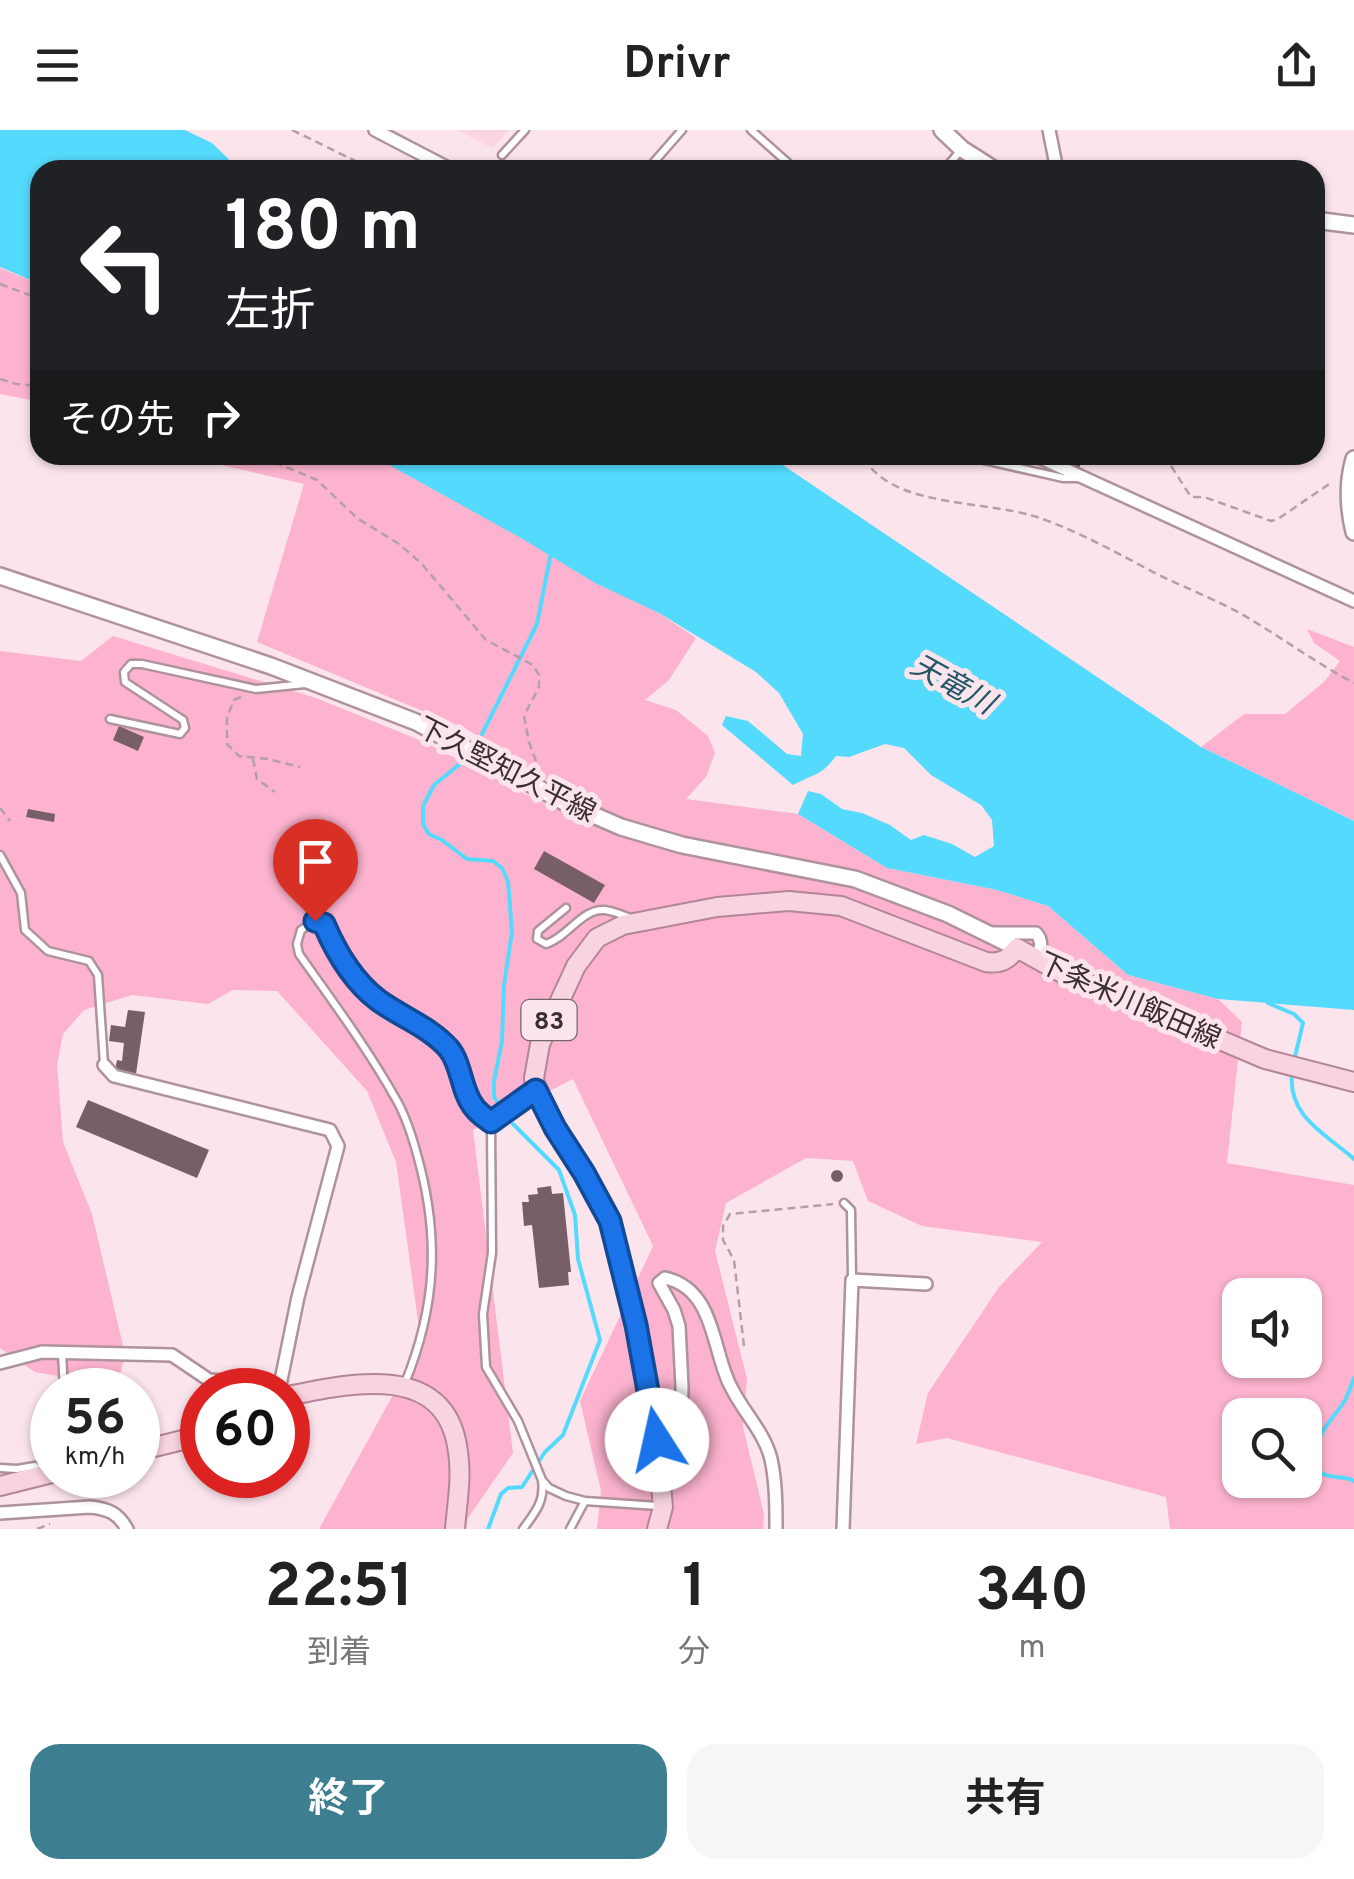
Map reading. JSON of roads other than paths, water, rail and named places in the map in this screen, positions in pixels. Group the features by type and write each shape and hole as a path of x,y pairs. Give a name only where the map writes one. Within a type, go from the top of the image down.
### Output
{"main road":[{"path":"942,130 979,160"},
{"path":"1325,221 1354,225"},
{"path":"1354,459 1348,478 1354,532"},
{"name":"下久堅知久平線","path":"0,576 170,631 416,722 566,803 621,827 682,845 855,879 948,914 1017,948"},
{"name":"下条米川飯田線","path":"536,1090 540,1044 582,956 604,932 622,924 768,901 827,903 868,915 986,962 1001,962 1017,948 1060,972 1264,1060 1354,1082"},
{"path":"536,1090 610,1221 636,1325 661,1473 663,1507 657,1529"},
{"path":"310,1388 377,1383 404,1386 438,1406 456,1436 460,1481 455,1529"},
{"path":"0,1486 30,1479"}],"street":[{"path":"374,130 432,160"},
{"path":"1048,130 1056,160"},
{"path":"1055,465 1354,601"},
{"path":"991,933 1036,934 1041,945 1036,959"},
{"path":"104,1065 114,1076 330,1130 338,1146 298,1297 287,1368"},
{"path":"661,1473 680,1429 682,1387 679,1326 659,1284 665,1278 693,1294 707,1316 728,1383 764,1440 774,1480 776,1529"},
{"path":"843,1529 852,1280 926,1284"},
{"path":"0,1363 42,1352 62,1352 172,1355 191,1368"},
{"path":"0,1513 105,1509 118,1514 127,1529"}],"lane":[{"path":"502,155 524,130"},
{"path":"656,160 682,130"},
{"path":"751,130 785,160"},
{"path":"953,160 962,149"},
{"path":"1006,465 1063,478 1082,478"},
{"path":"110,719 180,734 184,728 183,720 125,682 124,672 131,664 256,689 315,683"},
{"path":"0,855 20,893 25,930 48,951 89,961 98,975 104,1065"},
{"path":"566,908 538,931 537,940 546,944 558,940 586,915 602,909 641,921"},
{"path":"404,1386 416,1356 430,1293 433,1236 425,1185 399,1104 361,1041 299,954 301,930 315,921 324,924 355,978 378,1000 418,1024 448,1049 472,1105 491,1122 492,1253 483,1314 486,1367 518,1421 541,1478 540,1505 523,1529"},
{"path":"491,1122 536,1090"},
{"path":"844,1203 852,1210 852,1280"},
{"path":"62,1352 63,1368"},
{"path":"0,1468 30,1467"},
{"path":"541,1478 550,1488 584,1501 663,1507"},
{"path":"570,1529 584,1501"}],"water":[{"path":"0,130 185,130 212,143 230,160 30,160 30,280 0,267"},
{"name":"天竜川","path":"389,465 783,465 1201,747 1354,821 1354,1010 1218,999 1128,975 1048,906 997,890 887,868 798,814 808,791 821,794 842,809 890,825 911,840 924,835 975,857 994,846 992,820 981,805 931,775 904,748 885,744 849,757 836,756 821,771 793,785 722,725 726,716 748,721 787,754 801,756 803,734 779,693 756,672 659,613 595,583"}],"waterway":[{"path":"482,734 537,624 551,553"},
{"path":"466,759 434,785 423,806 423,824 429,834 467,859 493,861 508,881 512,932 504,985 502,1041 494,1081 498,1103"},
{"path":"1268,1003 1294,1014 1303,1023 1294,1061"},
{"path":"1292,1071 1295,1100 1302,1112 1354,1159"},
{"path":"488,1529 501,1494 508,1488 522,1487 545,1452 563,1435 600,1340 578,1259 575,1215 559,1170 513,1124"},
{"path":"1354,1378 1316,1449 1317,1471 1354,1481"}]}
